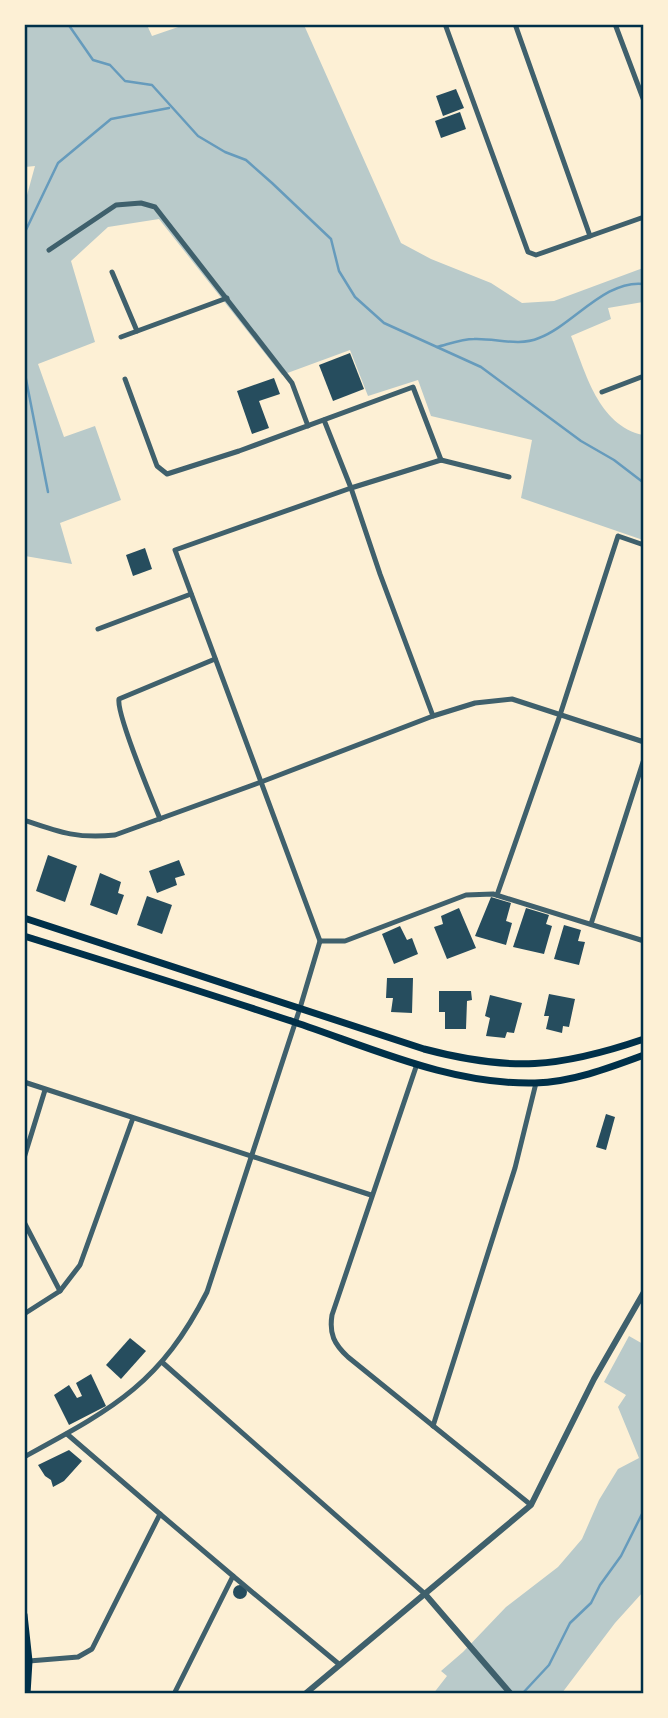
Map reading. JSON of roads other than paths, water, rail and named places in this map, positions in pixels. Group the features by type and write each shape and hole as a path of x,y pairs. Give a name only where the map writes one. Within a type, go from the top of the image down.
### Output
{"main road":[{"path":"24,918 424,1049 469,1060 538,1065 575,1060 643,1038"},
{"path":"24,936 417,1064 466,1077 536,1083 596,1072 643,1055"},
{"path":"24,1615 29,1661 27,1693"}],"street":[{"path":"445,24 528,253 531,255 643,217"},
{"path":"515,24 590,236"},
{"path":"615,24 643,101"},
{"path":"49,250 116,205 141,203 155,207 292,383 308,426"},
{"path":"111,272 137,331"},
{"path":"121,337 227,298"},
{"path":"602,392 643,376"},
{"path":"125,379 157,466 167,474 239,452 412,387 441,460"},
{"path":"324,420 433,716"},
{"path":"24,1457 116,1405 163,1363 192,1321 206,1292 252,1156 320,941 175,550 351,488 441,460 509,477"},
{"path":"495,895 560,715 618,536 643,545"},
{"path":"98,629 191,594"},
{"path":"160,819 125,727 119,699 215,659"},
{"path":"24,820 71,836 115,835 475,702 512,699 643,742"},
{"path":"591,924 643,759"},
{"path":"320,941 345,941 466,895 495,895 643,941"},
{"path":"417,1064 332,1315 331,1336 348,1357 531,1506"},
{"path":"24,1082 371,1195"},
{"path":"433,1426 515,1168 536,1083"},
{"path":"24,1158 45,1090"},
{"path":"24,1314 60,1291 71,1279 86,1253 133,1118"},
{"path":"24,1222 60,1291"},
{"path":"305,1693 531,1506 594,1378 643,1292"},
{"path":"163,1363 425,1594 511,1693"},
{"path":"67,1434 340,1665"},
{"path":"29,1661 78,1657 92,1649 160,1514"},
{"path":"174,1693 233,1576"}],"waterway":[{"path":"68,24 93,60 110,65 125,81 152,85 198,136 225,152 246,160 272,183 331,239 339,271 355,297 384,323 481,367 581,441 614,460 644,483"},
{"path":"24,234 58,163 111,119 169,108"},
{"path":"437,347 469,339 531,341 551,332 602,296 630,284 644,284"},
{"path":"24,369 48,492"},
{"path":"522,1694 549,1665 570,1623 591,1603 621,1556 644,1510"}]}
